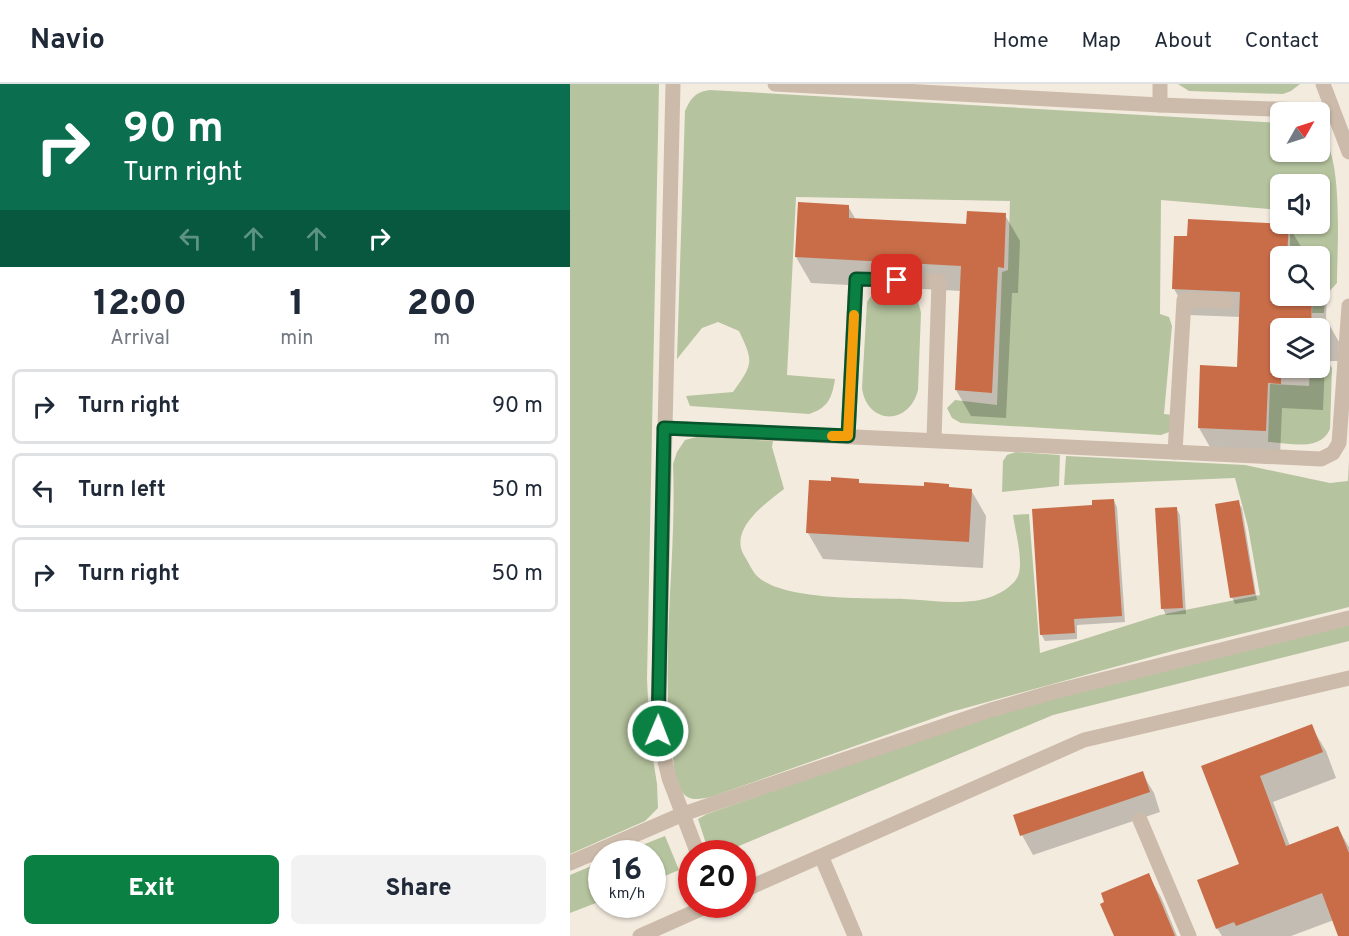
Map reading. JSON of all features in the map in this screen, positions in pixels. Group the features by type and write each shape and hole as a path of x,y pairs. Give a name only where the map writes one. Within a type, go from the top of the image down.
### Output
{"street":[{"path":"673,84 658,731 669,778 693,840"},
{"path":"775,84 889,86 1160,105 1332,111"},
{"path":"1160,84 1160,105"},
{"path":"1323,84 1349,152"},
{"path":"848,436 856,279 939,281 934,440"},
{"path":"1175,452 1184,300 1227,301"},
{"path":"664,428 1321,459 1332,453 1339,443 1349,306"},
{"path":"570,863 683,814 1021,701 1349,618"},
{"path":"756,885 822,858 1084,740 1349,678"},
{"path":"1140,820 1189,936"},
{"path":"822,858 855,936"},
{"path":"640,936 680,918"}],"green space":[{"path":"570,84 659,84 647,679 650,740 657,784 658,808 645,821 602,840 588,840 588,846 570,854"},
{"path":"1178,84 1300,84 1283,94 1189,91"},
{"path":"710,90 1270,122 1270,162 1330,162 1330,151 1338,204 1337,283 1330,291 1330,246 1290,246 1290,234 1330,234 1330,174 1270,174 1270,209 1161,200 1160,314 1169,317 1172,326 1164,414 1173,415 1169,432 1161,435 961,423 952,418 947,408 955,400 997,405 1002,272 1008,270 1010,201 796,197 787,375 835,379 828,401 821,409 809,414 690,406 686,396 733,392 748,369 749,363 747,350 739,331 718,322 702,328 677,359 685,111 694,96"},
{"path":"889,285 902,287 915,296 921,313 918,390 913,402 906,410 898,415 888,416 872,409 865,400 862,388 867,302 876,291"},
{"path":"1312,306 1324,306 1324,313 1312,313"},
{"path":"1330,365 1332,368 1330,429 1325,436 1319,441 1303,444 1268,442 1270,384 1309,386 1309,378 1330,378"},
{"path":"700,436 773,441 772,447 784,489 751,518 741,537 741,547 757,576 769,584 786,590 849,598 956,602 985,599 1004,591 1017,578 1020,557 1013,515 1029,514 1040,653 1160,615 1260,595 1248,527 1235,478 1064,485 1066,456 1245,465 1330,483 1348,481 1349,461 1349,607 1180,649 951,712 711,797 692,799 682,792 674,770 669,721 668,648 674,501 673,464 685,440"},
{"path":"1016,452 1060,455 1059,486 1002,492 1003,461 1007,455"},
{"path":"1349,622 1349,641 1053,715 753,840 705,840 698,819 707,814 990,715"},
{"path":"665,836 678,870 666,876 666,840 655,840"},
{"path":"588,867 588,906 570,913 570,875"}],"building":[{"path":"798,202 849,205 849,218 966,224 967,211 1006,213 1004,268 998,267 992,393 955,390 961,266 795,257"},
{"path":"1188,219 1270,223 1270,234 1288,234 1288,246 1270,246 1270,306 1312,306 1311,318 1270,318 1270,378 1281,378 1281,384 1268,383 1266,431 1198,428 1200,365 1237,367 1240,292 1172,289 1174,236 1187,236"},
{"path":"831,477 859,479 859,483 924,486 924,482 972,489 969,542 806,533 809,480 831,481"},
{"path":"1114,499 1122,616 1074,619 1075,633 1040,635 1032,509 1092,505 1092,500"},
{"path":"1239,500 1255,594 1230,598 1215,504"},
{"path":"1177,507 1183,608 1161,609 1155,508"},
{"path":"1312,724 1323,752 1260,776 1286,846 1338,826 1349,853 1349,936 1338,936 1322,893 1236,926 1234,922 1216,929 1197,880 1239,864 1201,766"},
{"path":"1143,771 1150,792 1020,836 1013,815"},
{"path":"1149,873 1175,936 1114,936 1100,904 1104,902 1101,893"}],"slow traffic":[{"path":"832,436 848,436 854,315"}],"route":[{"path":"658,731 664,428 848,436 856,279 897,280"}]}
